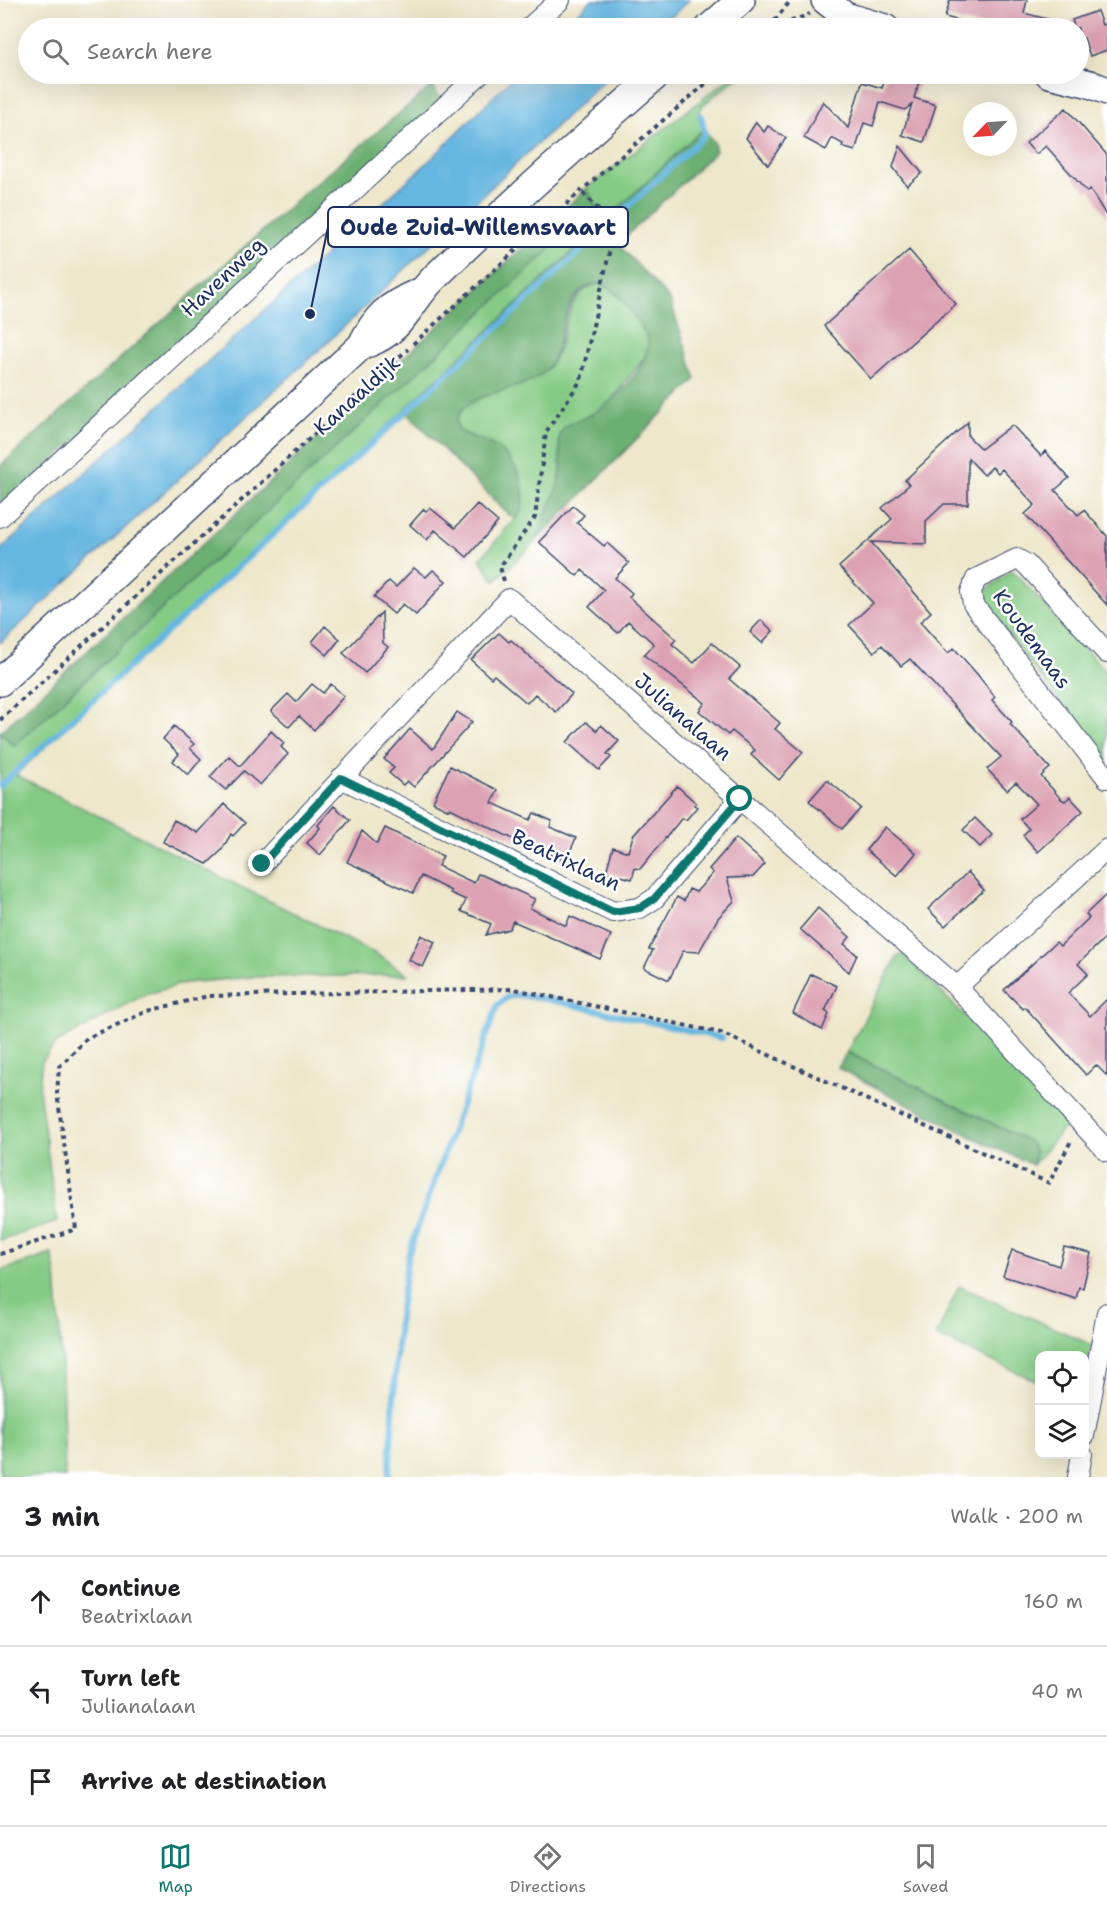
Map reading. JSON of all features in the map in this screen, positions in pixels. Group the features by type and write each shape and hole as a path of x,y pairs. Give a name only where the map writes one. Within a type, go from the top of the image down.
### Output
{"main road":[{"path":"720,18 741,0"},
{"path":"829,3 846,16 852,18"},
{"name":"Kanaaldijk","path":"0,682 361,346 372,324 392,304 419,292 506,208 647,84"},
{"path":"1089,84 1107,91"}],"street":[{"path":"540,18 560,0"},
{"name":"Havenweg","path":"0,517 469,84"},
{"name":"Koudemaas","path":"1107,654 1026,564 1017,559 1004,563 976,579 971,592 973,604 1107,778"},
{"path":"262,864 509,599"},
{"name":"Julianalaan","path":"509,599 957,987 1107,1151"},
{"name":"Beatrixlaan","path":"341,778 613,912 640,908 654,899 740,799"},
{"path":"957,987 1107,849"},
{"path":"1089,1409 1107,1313"},
{"path":"1078,1477 1081,1459"}],"path":[{"path":"777,18 791,0"},
{"path":"796,18 829,3"},
{"name":"Kanaaldijk","path":"0,720 581,191 705,84"},
{"path":"509,599 500,567 535,517 546,432 581,380 615,226 581,191"},
{"path":"0,1254 76,1229 57,1094 60,1067 68,1056 87,1038 147,1011 208,996 514,989 721,1033 1049,1183 1081,1123"}],"green space":[{"path":"722,84 729,84 703,105 698,116 703,129 16,775 376,954 408,975 253,977 185,983 144,995 56,1043 42,1062 39,1089 57,1222 0,1241 0,732 14,746 595,207 587,188"},
{"path":"433,85 443,104 0,510 0,466 310,188"},
{"path":"703,129 714,142 716,151 618,244 670,300 696,379 537,540 559,481 561,433 564,428 592,414 619,393 635,375 645,355 648,345 644,331 616,295 600,284 587,287 577,294 570,304 555,354 550,365 542,374 520,385 484,396 463,409 456,419 459,431 487,442 502,451 514,465 522,483 523,492 521,510 517,518 509,515 404,410"},
{"path":"587,188 596,207 14,746 0,732"},
{"path":"595,284 612,291 635,315 649,342 646,356 609,403 591,415 572,423 559,446 561,471 556,494 537,540 496,580 491,577 480,559 523,509 493,445 459,431 456,419 473,401 522,385 544,372 558,350 569,312 575,301 583,291"},
{"path":"1012,570 1107,672 1107,764 979,596"},
{"path":"903,954 992,1043 1067,1124 1033,1165 1035,1152 1030,1142 847,1052 897,957"},
{"path":"847,1052 1030,1142 1035,1152 1033,1165 972,1137 838,1068"},
{"path":"52,1254 56,1272 62,1368 65,1477 0,1477 0,1271"},
{"path":"959,1286 1092,1345 1089,1363 1089,1351 1035,1351 1035,1380 936,1336"}],"water":[{"path":"591,0 689,0 670,18 572,18"},
{"path":"506,84 600,84 330,340 0,643 0,550 428,162"}],"building":[{"path":"950,0 1027,0 1024,13 1043,18 949,18 945,17"},
{"path":"1097,11 1102,25 1107,23 1107,50 1090,56 1089,18 1078,18"},
{"path":"861,84 882,88 883,84 919,84 914,98 936,105 924,142 902,135 912,104 905,110 880,102 873,126 864,123 855,151 842,147 843,144 832,138 826,150 804,138 823,101 848,128"},
{"path":"1066,108 1107,155 1107,217 1090,189 1087,192 1046,146 1036,154 1026,143"},
{"path":"756,122 764,132 768,126 786,138 768,165 746,138"},
{"path":"900,146 922,173 907,186 893,167"},
{"path":"909,250 956,304 871,379 824,326"},
{"path":"968,422 968,436 981,449 1012,425 1041,456 1045,451 1069,478 1055,490 1078,515 1084,510 1107,536 1107,605 1025,514 1035,505 1002,469 998,473 992,467 984,475 968,458 968,504 944,504 926,521 926,544 871,542 931,612 920,622 948,653 954,648 995,697 992,700 1012,722 1010,724 1050,768 1041,776 1061,799 1065,801 1070,797 1083,811 1038,852 1023,835 1029,829 1020,819 1037,804 1016,782 1007,790 987,769 1001,757 910,659 901,666 882,645 874,652 849,625 873,603 839,567 892,519 882,508 909,485 905,480"},
{"path":"477,504 498,522 467,557 435,530 427,540 410,525 424,509 426,511 430,508 455,528"},
{"path":"573,506 584,515 577,523 604,546 607,543 629,563 615,578 632,593 629,597 676,639 672,644 694,663 712,643 740,667 729,679 780,723 775,729 803,752 779,780 751,755 755,750 732,731 728,735 699,711 705,703 644,655 654,644 628,621 618,633 589,607 604,590 582,570 577,576 539,542"},
{"path":"414,568 426,577 433,570 446,581 416,615 403,604 394,614 374,597 389,581 396,587"},
{"path":"382,612 383,643 388,647 365,673 343,653"},
{"path":"761,620 773,631 762,643 750,632"},
{"path":"325,626 340,639 327,655 312,642"},
{"path":"499,633 509,642 511,640 572,694 556,712 535,694 527,703 494,675 491,678 471,660"},
{"path":"312,684 323,693 331,684 344,696 314,730 299,716 289,727 271,711 288,694 296,702"},
{"path":"457,712 472,722 414,787 407,781 403,785 389,773 394,768 384,759 410,729 433,749"},
{"path":"586,722 597,731 601,725 619,741 607,754 611,757 599,770 567,742"},
{"path":"174,726 194,744 190,748 201,759 188,775 173,761 179,754 163,739"},
{"path":"271,731 284,743 281,747 288,754 260,785 244,771 226,790 210,777 229,756 240,766"},
{"path":"450,766 498,790 492,803 530,820 534,813 552,821 550,827 576,838 566,861 549,854 548,856 433,802"},
{"path":"827,780 861,808 842,829 809,801"},
{"path":"677,786 696,803 694,805 697,807 686,820 682,818 640,869 635,868 632,879 606,872 613,847 628,852 633,836"},
{"path":"224,804 245,823 233,836 231,834 221,851 207,864 163,842 174,820 198,833"},
{"path":"334,806 350,820 320,855 307,843"},
{"path":"975,818 992,835 980,847 963,830"},
{"path":"885,827 916,853 897,876 866,850"},
{"path":"385,828 443,856 438,866 474,883 478,874 482,875 535,899 530,908 566,926 570,916 611,935 600,959 513,921 509,929 486,935 491,924 461,911 466,900 450,893 451,891 421,876 413,893 347,862 362,831 377,844"},
{"path":"736,838 765,864 753,877 727,878 734,901 718,918 699,952 683,951 669,980 644,968 653,950 649,949 677,897 684,901 689,889 696,892 713,873 709,869"},
{"path":"968,872 984,890 945,926 928,909"},
{"path":"1107,894 1107,936 1078,964 1088,974 1068,993 1090,1016 1107,999 1107,1076 1096,1065 1086,1075 1025,1007 1023,1009 1004,990 1056,942 1060,946 1089,918 1086,914"},
{"path":"818,908 850,937 844,944 857,955 849,972 800,929"},
{"path":"421,935 435,942 423,967 409,960"},
{"path":"811,974 837,986 825,1011 829,1014 822,1030 793,1013"},
{"path":"1064,1247 1091,1253 1083,1288 1079,1287 1076,1299 1003,1276 1012,1250 1059,1266"}],"waterway":[{"path":"623,211 705,135 701,115"},
{"path":"0,786 600,233"},
{"path":"389,1477 399,1317 408,1255 497,1006 506,998 516,995 546,999 722,1038"}],"place":[{"name":"Oude Zuid-Willemsvaart","path":"310,314"}],"route":[{"path":"262,864 341,778 613,912 640,908 654,899 740,799"}]}
